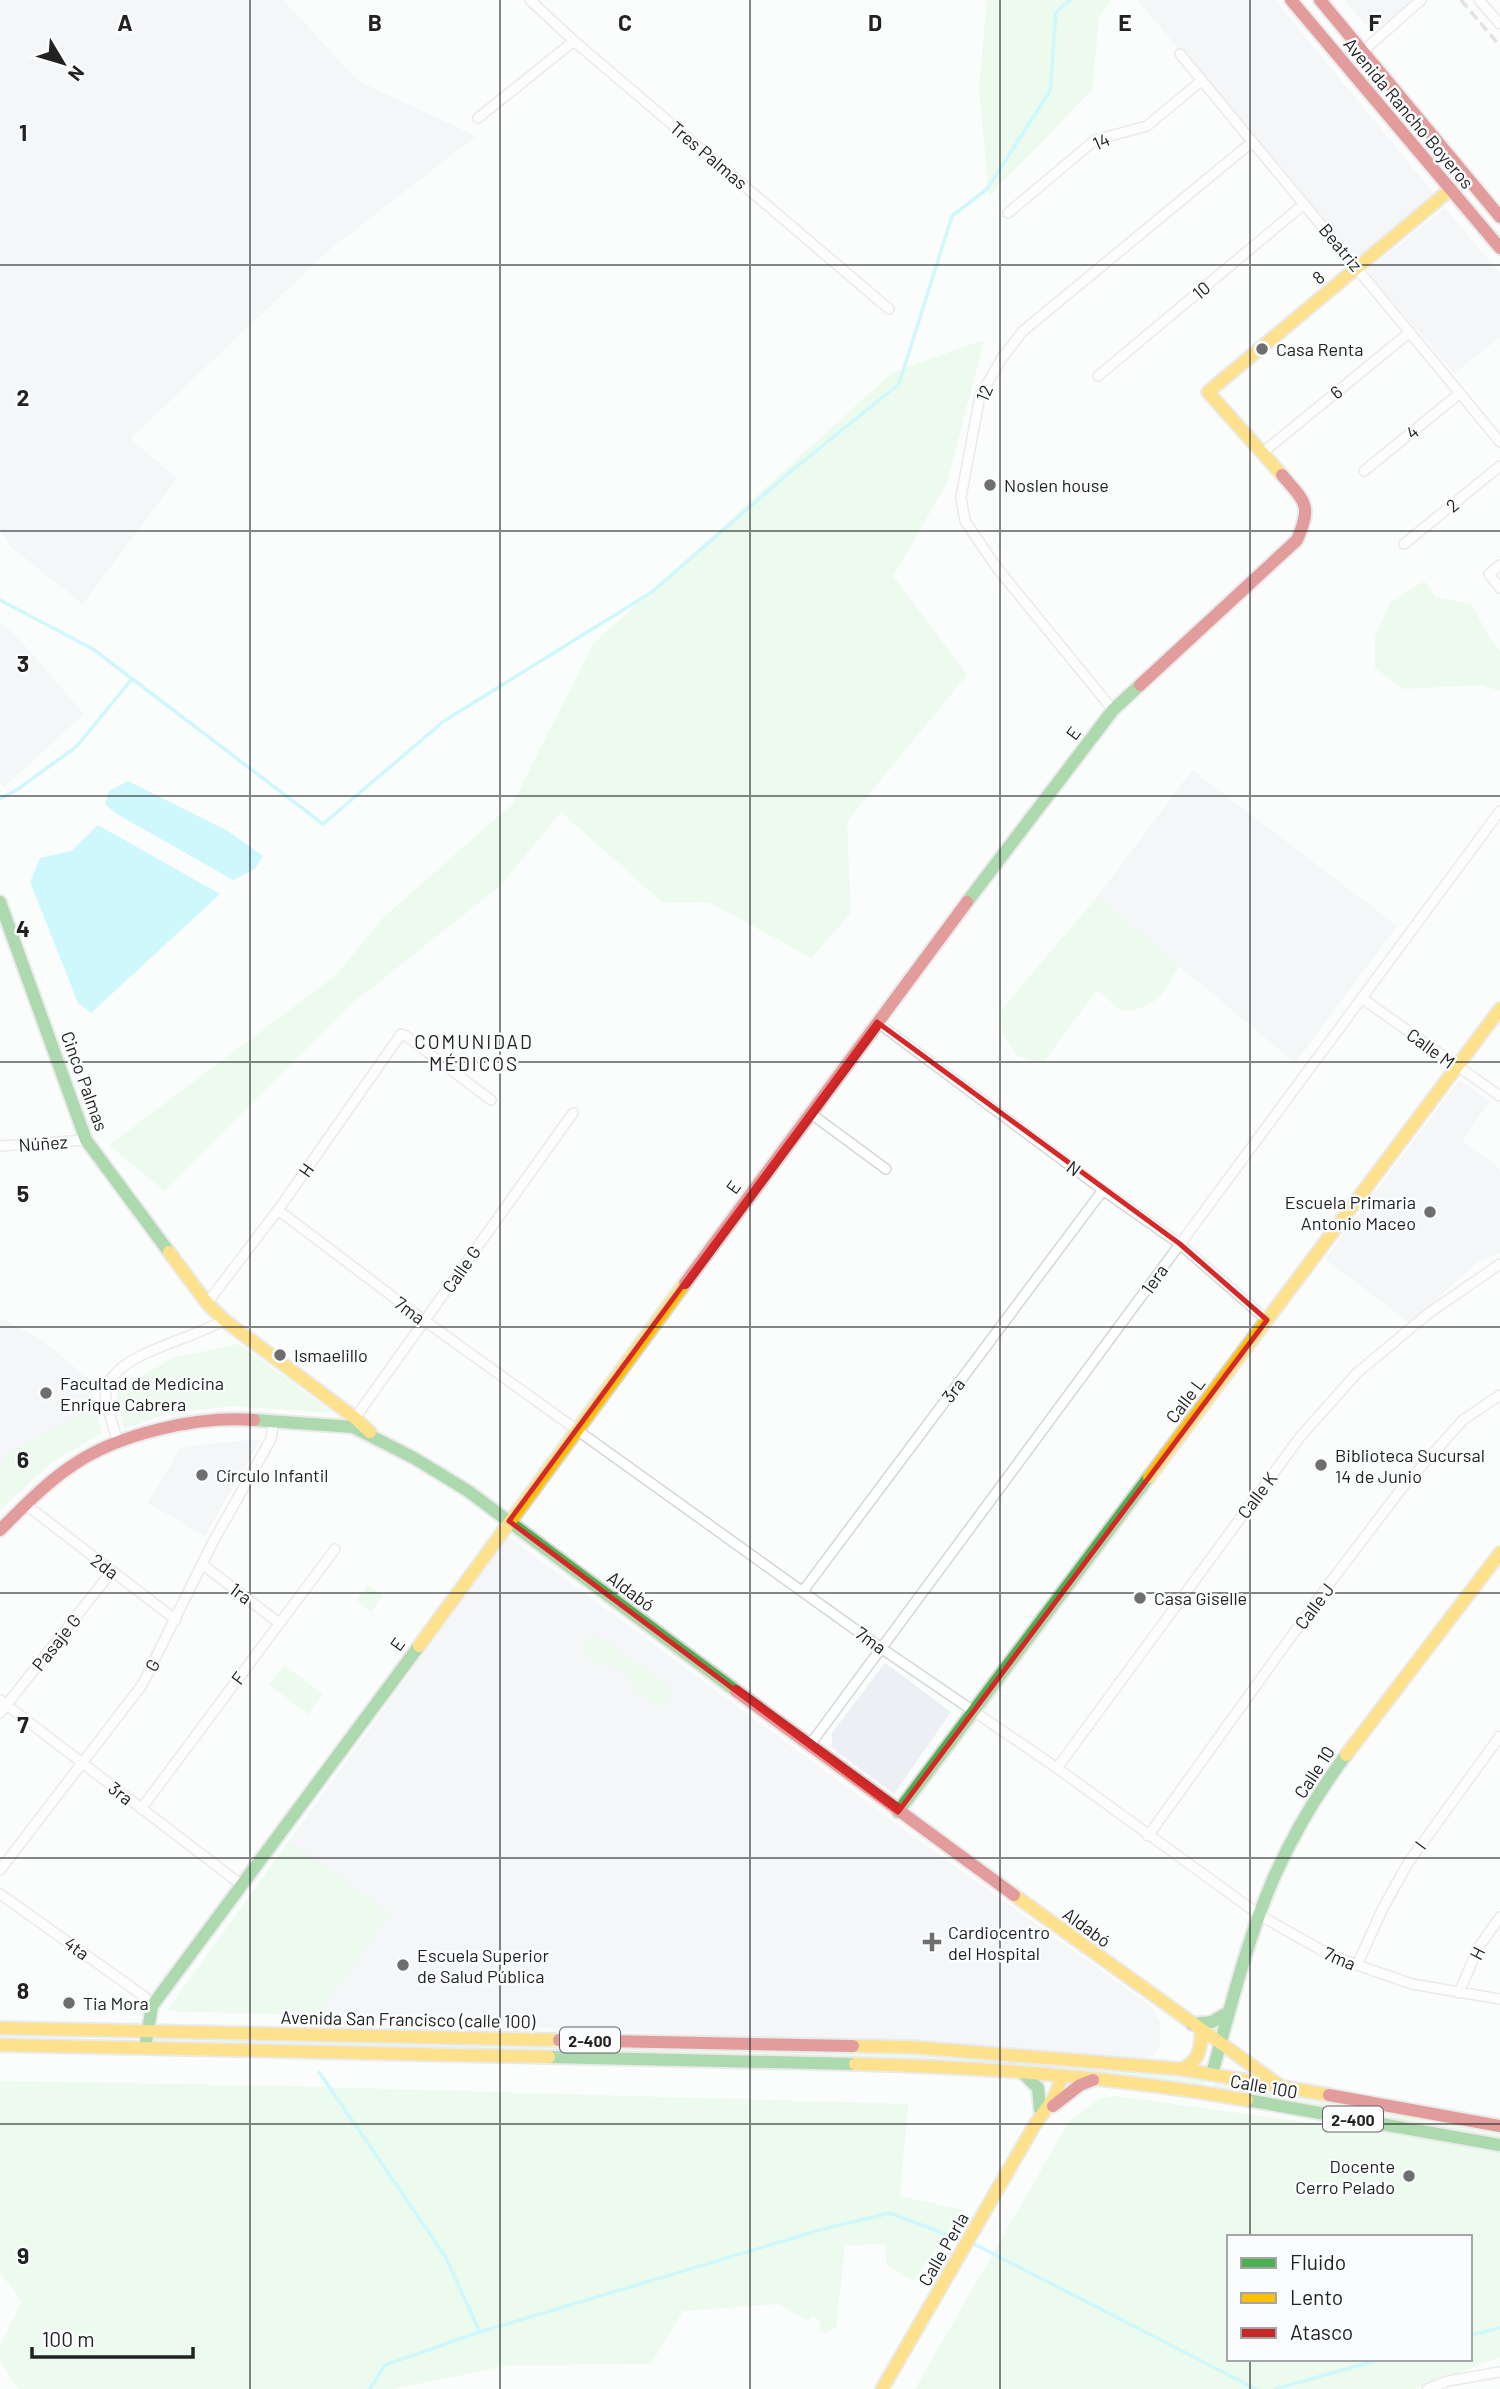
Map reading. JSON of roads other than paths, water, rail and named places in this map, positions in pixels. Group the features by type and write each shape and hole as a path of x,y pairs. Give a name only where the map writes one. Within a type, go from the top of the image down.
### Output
{"main road":[{"name":"Avenida Rancho Boyeros","path":"1291,0 1500,248"},
{"name":"Avenida Rancho Boyeros","path":"1320,0 1500,217"},
{"name":"8","path":"1208,392 1451,189"},
{"name":"E","path":"145,2048 152,2006 877,1022 1113,710 1297,540 1307,517 1302,498 1208,392"},
{"name":"Cinco Palmas","path":"0,902 86,1140 207,1303 224,1320 374,1437"},
{"name":"Calle L","path":"898,1812 1500,1010"},
{"path":"0,1530 29,1508 74,1464 118,1442 196,1421 237,1419 354,1422"},
{"name":"Aldabó","path":"374,1437 468,1491 898,1812 1282,2087"},
{"name":"Calle 10","path":"1206,2093 1219,2043 1275,1875 1330,1776 1500,1553"},
{"path":"1192,2024 1219,2021 1229,2012"},
{"name":"Aldabó","path":"1192,2024 1202,2035 1212,2055 1212,2074"},
{"name":"Avenida San Francisco (calle 100)","path":"0,2028 911,2047 1068,2059"},
{"path":"1181,2069 1192,2064 1198,2056 1202,2035"},
{"name":"Avenida San Francisco (calle 100)","path":"0,2045 911,2064 1062,2076"},
{"name":"Calle 100","path":"1068,2059 1181,2069 1500,2126"},
{"name":"Calle Perla","path":"882,2389 1034,2126 1060,2087 1068,2059"},
{"path":"1024,2074 1038,2088 1043,2111 1066,2094 1096,2080"},
{"name":"Calle 100","path":"1062,2076 1206,2093 1500,2145"}],"street":[{"name":"Tres Palmas","path":"530,0 574,41 889,309"},
{"path":"1362,51 1421,0"},
{"path":"1479,0 1500,24"},
{"path":"478,118 574,41"},
{"name":"Beatriz","path":"1180,54 1500,442"},
{"name":"14","path":"1009,213 1095,140 1147,126 1201,81"},
{"name":"12","path":"1113,710 997,568 965,521 961,496 980,396 1002,358 1023,331 1252,142"},
{"name":"10","path":"1098,376 1304,204"},
{"name":"6","path":"1262,453 1410,332"},
{"name":"4","path":"1364,471 1460,393"},
{"name":"2","path":"1404,544 1500,466"},
{"path":"1500,565 1489,574 1500,588"},
{"name":"1era","path":"809,1746 1500,811"},
{"name":"Calle M","path":"1363,999 1500,1096"},
{"name":"N","path":"877,1022 1102,1190 1180,1244 1267,1320"},
{"name":"H","path":"207,1303 278,1210 401,1034 406,1035 491,1100"},
{"name":"Calle G","path":"354,1422 573,1113"},
{"path":"810,1113 886,1169"},
{"name":"Núñez","path":"0,1146 86,1140"},
{"name":"3ra","path":"803,1591 1102,1190"},
{"name":"7ma","path":"278,1210 425,1321 881,1648 1057,1768 1261,1916 1330,1955 1357,1965 1412,1984 1500,2000"},
{"name":"Calle K","path":"1057,1768 1246,1509 1316,1419 1357,1373 1429,1313 1500,1264"},
{"path":"118,1442 106,1402 105,1385 121,1368 162,1346 206,1330 224,1320"},
{"name":"Calle J","path":"1148,1836 1326,1588 1402,1488 1463,1420 1500,1395"},
{"name":"G","path":"0,1870 142,1685 202,1564 271,1439 274,1420"},
{"name":"2da","path":"29,1508 176,1620"},
{"name":"F","path":"141,1808 335,1549"},
{"name":"1ra","path":"202,1564 279,1623"},
{"name":"Pasaje G","path":"0,1713 3,1703 112,1571"},
{"name":"3ra","path":"3,1703 243,1886"},
{"name":"I","path":"1357,1965 1382,1908 1408,1863 1500,1736"},
{"name":"4ta","path":"0,1895 145,1997 152,2006"},
{"name":"H","path":"1459,1993 1478,1948 1500,1917"},
{"path":"1427,2389 1448,2381 1500,2372"}],"water":[{"path":"128,781 228,831 263,856 255,869 233,880 115,813 105,804 109,791"},
{"path":"98,825 220,894 91,1013 78,1003 30,882 40,858 71,851"}],"waterway":[{"path":"0,600 93,649 323,824 444,721 652,592 790,472 899,384 952,216 987,189 1050,91 1056,12 1070,0"},
{"path":"0,799 76,747 132,679"},
{"path":"319,2072 445,2256 480,2332"},
{"path":"370,2389 385,2365 480,2332 823,2229 890,2213 964,2241"},
{"path":"972,2243 1256,2389"},
{"path":"1472,2335 1500,2328"},
{"path":"1275,2389 1375,2361"}],"railway":[{"path":"1461,0 1500,46"}],"place":[{"name":"Casa Renta","path":"1262,349"},
{"name":"Noslen house","path":"990,485"},
{"name":"Escuela Primaria Antonio Maceo","path":"1430,1212"},
{"name":"Ismaelillo","path":"280,1355"},
{"name":"Facultad de Medicina Enrique Cabrera","path":"46,1393"},
{"name":"Biblioteca Sucursal 14 de Junio","path":"1321,1465"},
{"name":"Círculo Infantil","path":"202,1475"},
{"name":"Casa Giselle","path":"1140,1598"},
{"name":"Cardiocentro del Hospital","path":"932,1942"},
{"name":"Escuela Superior de Salud Pública","path":"403,1965"},
{"name":"Tia Mora","path":"69,2003"},
{"name":"Docente Cerro Pelado","path":"1409,2176"}],"district":[{"name":"COMUNIDAD MÉDICOS","path":"474,1052"}]}
